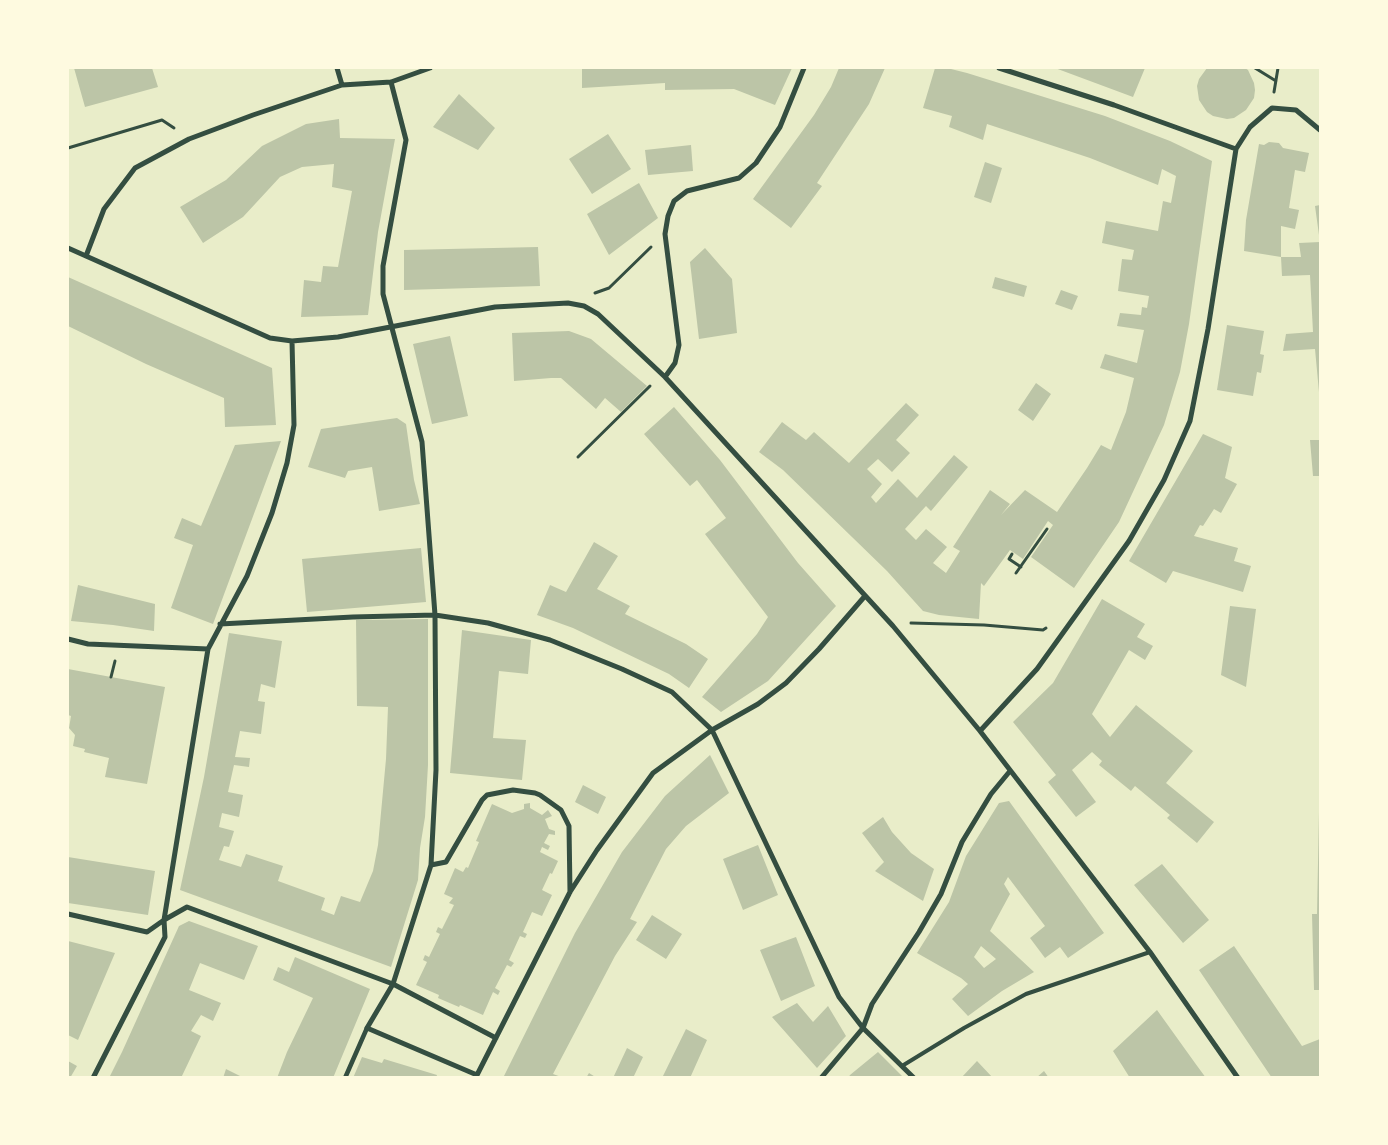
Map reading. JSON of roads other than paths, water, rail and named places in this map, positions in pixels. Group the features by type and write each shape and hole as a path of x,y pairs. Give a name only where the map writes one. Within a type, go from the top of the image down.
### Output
{"street":[{"path":"337,68 342,86"},
{"path":"86,256 104,209 135,168 189,139 253,115 342,86 391,82 430,68"},
{"path":"666,377 674,363 679,345 665,234 668,216 674,201 687,191 739,178 756,163 780,127 804,68"},
{"path":"1000,68 1114,105 1236,149"},
{"path":"345,1078 367,1028 393,984 431,865 436,770 435,615 422,442 383,294 383,266 406,140 391,82"},
{"path":"980,732 1037,670 1129,541 1164,480 1187,429 1208,329 1236,149 1250,127 1272,108 1296,110 1320,130"},
{"path":"68,248 270,338 292,341 338,338 495,307 568,303 584,306 598,314 666,377 893,626 980,732 1150,952 1238,1078"},
{"path":"93,1078 165,936 164,920 208,649 247,576 272,513 287,463 294,426 292,341"},
{"path":"367,1028 477,1077 570,892 597,850 653,773 712,730 758,704 786,684 865,596"},
{"path":"220,624 435,615 488,623 550,640 622,668 672,692 712,730 839,997 863,1028 914,1078"},
{"path":"68,639 88,644 208,649"},
{"path":"821,1078 863,1028 872,1004 919,932 941,894 962,842 992,794 1010,772"},
{"path":"431,865 446,862 482,800 487,795 513,790 535,793 561,810 569,826 570,892"},
{"path":"68,914 147,932 187,907 393,984 496,1038"}],"lane":[{"path":"902,1066 964,1028 1026,994 1150,952"}]}
